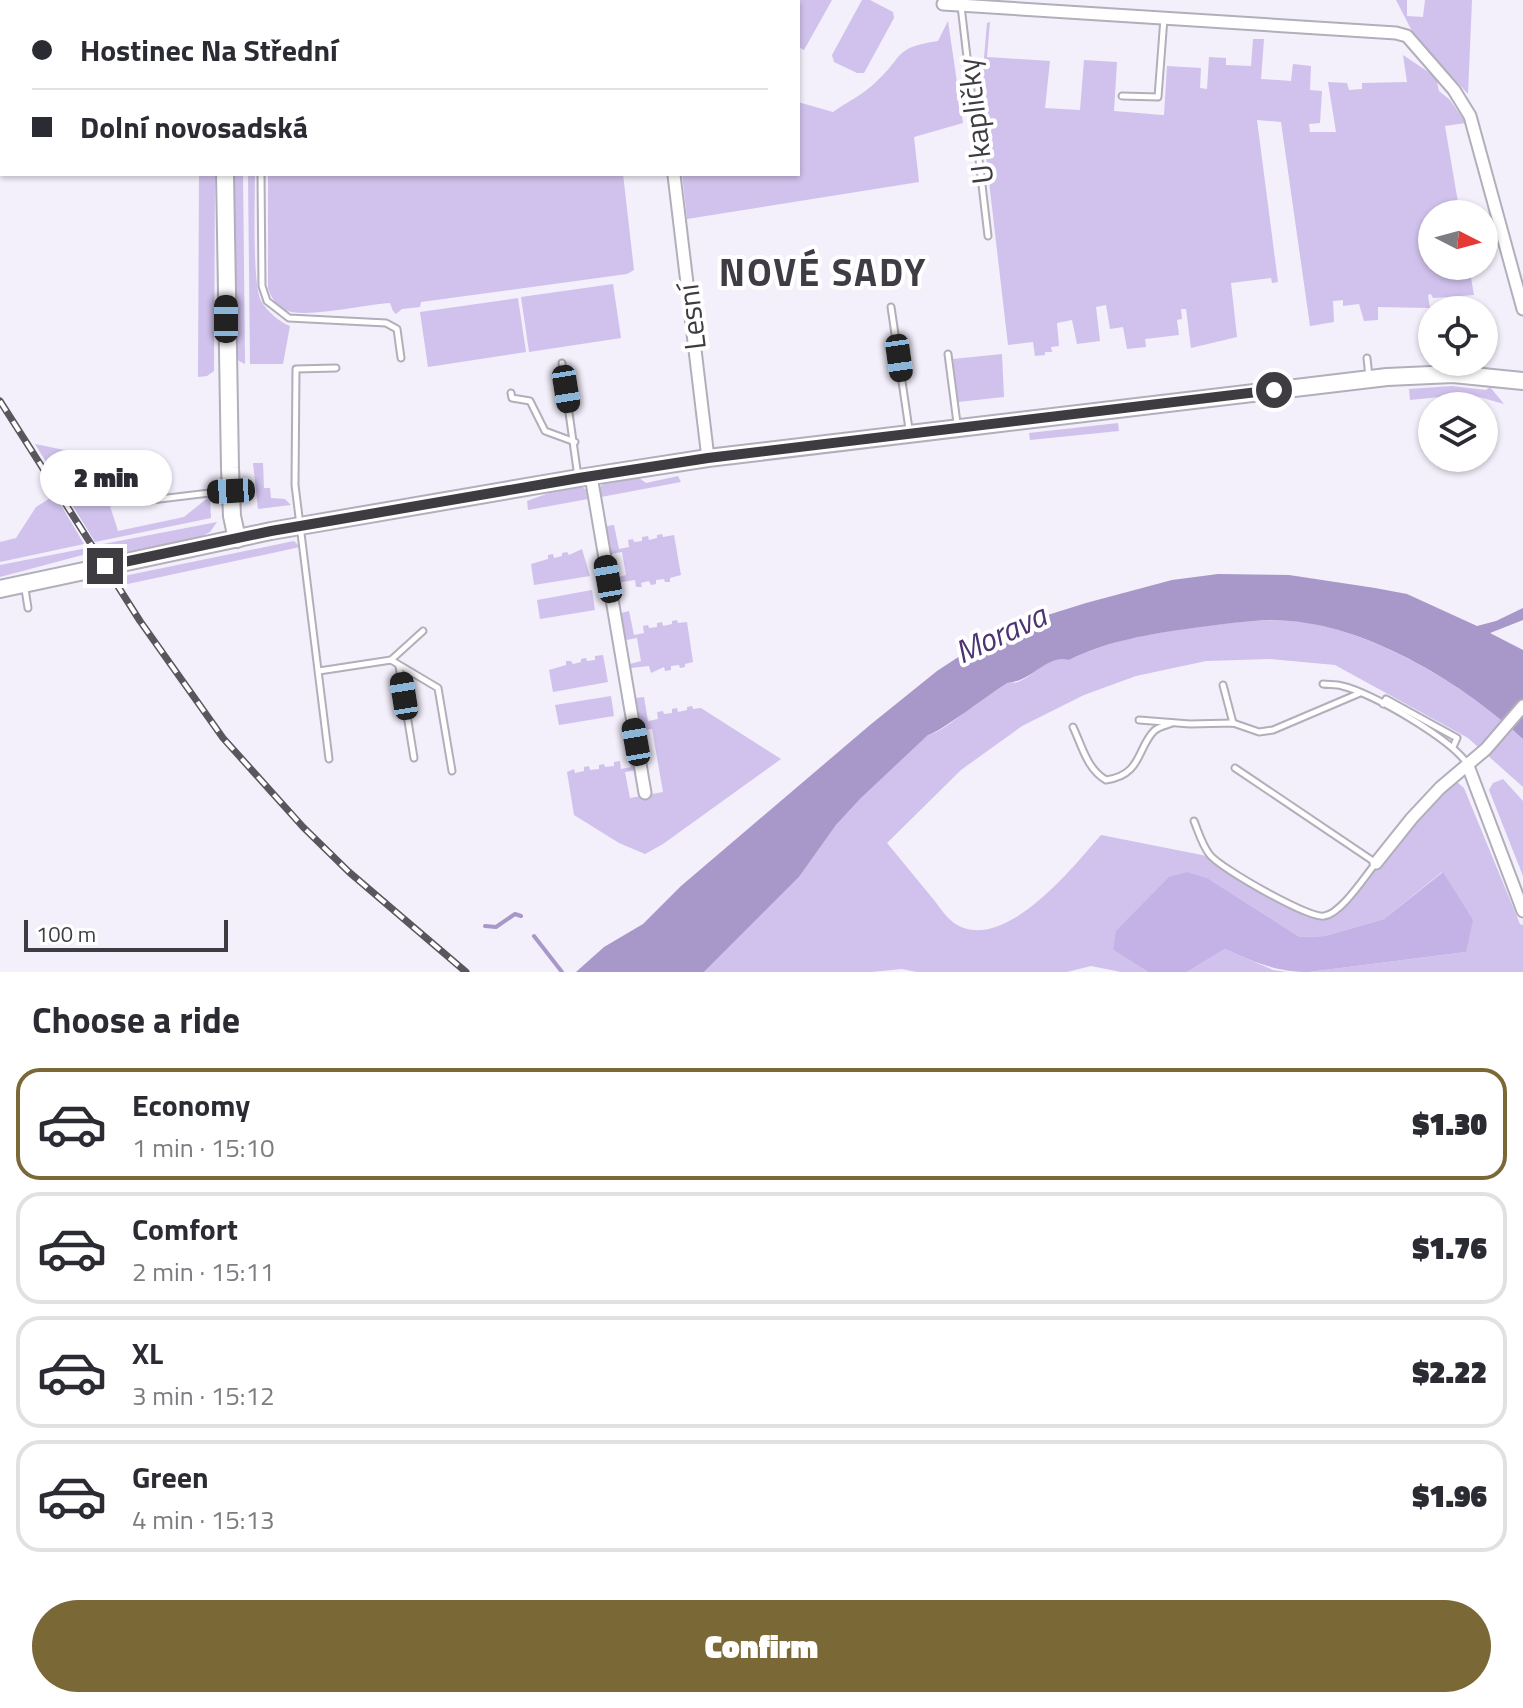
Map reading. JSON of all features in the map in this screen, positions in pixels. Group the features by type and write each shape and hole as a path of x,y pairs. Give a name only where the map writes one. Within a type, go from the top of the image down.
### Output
{"main road":[{"path":"225,176 231,491 237,539"},
{"path":"0,589 301,526 708,458 1369,379 1453,374 1523,381"}],"street":[{"path":"943,4 1407,36 1454,90 1470,116 1523,309"},
{"name":"Lesní","path":"674,176 708,458"},
{"path":"585,477 645,793"},
{"path":"1376,863 1440,788 1486,749 1523,706"},
{"path":"1468,766 1523,911"}],"lane":[{"name":"U kapličky","path":"960,5 988,236"},
{"path":"1122,96 1158,97 1164,18"},
{"path":"261,176 262,286 267,301 289,318 386,323 397,329 401,358"},
{"path":"891,307 910,434"},
{"path":"948,354 958,428"},
{"path":"1367,358 1369,379"},
{"path":"562,363 575,442 585,477"},
{"path":"329,759 295,485 296,369 336,368"},
{"path":"511,393 515,400 530,401 545,431 575,442"},
{"path":"116,456 126,492 132,499 143,501 231,491"},
{"path":"24,584 28,608"},
{"path":"319,671 391,660 423,631"},
{"path":"391,660 438,688 452,771"},
{"path":"399,665 414,758"},
{"path":"1323,684 1343,686 1383,704 1453,747 1462,754 1468,766"},
{"path":"1223,685 1233,723"},
{"path":"1139,720 1233,723 1259,732 1273,730 1360,693"},
{"path":"1073,727 1090,766 1106,780 1123,775 1138,761 1155,730 1173,723"},
{"path":"1194,821 1212,857 1298,910 1315,917 1336,911 1376,863 1235,768"}],"shaded area":[{"path":"800,0 832,0 804,50 800,48"},
{"path":"862,0 870,0 893,12 894,18 864,73 857,73 834,62 832,55"},
{"path":"1396,0 1407,0 1407,16 1423,17 1425,0 1472,0 1468,94 1414,35"},
{"path":"948,21 963,123 914,137 919,182 687,219 682,176 800,176 800,103 833,112 871,86 906,50 938,41"},
{"path":"990,22 987,57 1050,61 1045,108 1080,110 1084,60 1117,62 1114,111 1164,115 1167,66 1201,68 1200,88 1207,89 1209,57 1226,58 1226,65 1251,66 1253,39 1264,39 1261,79 1291,81 1293,64 1311,66 1310,90 1322,91 1320,123 1309,124 1310,132 1336,132 1328,82 1347,83 1349,90 1362,89 1362,83 1407,82 1403,55 1436,77 1439,91 1450,100 1466,123 1445,126 1458,200 1418,200 1418,280 1471,280 1474,295 1418,296 1418,308 1378,307 1378,320 1364,321 1359,304 1343,306 1343,300 1333,301 1334,322 1310,326 1281,122 1257,120 1278,282 1272,283 1271,278 1231,283 1237,337 1191,348 1186,309 1181,309 1182,319 1177,320 1179,335 1145,339 1146,347 1127,349 1123,327 1110,329 1106,305 1096,307 1100,341 1077,344 1072,320 1057,323 1059,346 1051,347 1052,352 1045,352 1045,355 1035,356 1033,342 1008,345 980,104 987,23"},
{"path":"199,176 215,176 214,371 198,377"},
{"path":"232,176 243,176 245,364 239,361 235,353"},
{"path":"248,176 255,176 258,291 267,309 290,326 283,364 250,364"},
{"path":"268,176 623,176 634,270 627,274 421,302 420,307 402,309 396,314 390,303 297,313 281,308 268,288"},
{"path":"613,284 621,338 529,352 521,297"},
{"path":"518,298 526,352 428,367 420,312"},
{"path":"1002,354 1004,397 958,402 953,359"},
{"path":"1452,386 1486,390 1490,387 1494,392 1418,392 1418,399 1410,400 1409,389"},
{"path":"1118,423 1119,431 1030,440 1029,433"},
{"path":"35,444 94,456 118,531 184,517 210,496 211,518 95,542"},
{"path":"253,463 263,463 264,488 270,488 271,498 285,499 291,505 258,509"},
{"path":"678,476 681,482 601,497 599,488 603,484 639,478 646,483"},
{"path":"582,487 587,490 588,499 528,510 527,501"},
{"path":"55,495 84,544 0,562 0,542 16,538 36,507"},
{"path":"217,522 210,532 200,537 105,556 98,545"},
{"path":"614,525 619,549 629,547 628,540 633,539 634,542 642,541 642,537 648,536 649,540 662,534 663,537 674,535 681,575 670,578 670,582 664,579 656,580 656,584 651,585 649,581 641,583 642,587 636,587 635,580 616,583 615,578 626,575 622,552 611,554 606,526"},
{"path":"294,541 300,547 123,585 119,577"},
{"path":"87,548 90,553 0,577 0,565"},
{"path":"582,549 590,576 534,585 531,564 548,559 548,555 553,554 554,558"},
{"path":"1218,574 1289,575 1407,594 1477,626 1523,608 1523,620 1490,633 1523,650 1523,739 1474,699 1416,662 1385,647 1322,626 1279,620 1254,621 1129,639 1069,660 1046,664 1024,678 1007,683 928,735 860,799 836,825 799,877 704,972 576,972 604,947 643,924 681,886 870,725 937,671 966,652 1038,618 1086,603 1172,580"},
{"path":"592,590 595,610 540,619 537,600"},
{"path":"629,611 634,635 644,633 643,626 657,627 657,623 662,622 663,626 677,620 678,623 687,622 693,662 685,664 685,667 671,666 671,670 665,671 664,667 651,673 649,666 631,668 630,664 641,661 637,638 626,640 621,613"},
{"path":"1247,621 1290,621 1343,631 1399,654 1453,684 1523,739 1523,787 1468,738 1335,665 1270,659 1206,661 1136,676 1084,695 1022,726 961,770 887,843 948,918 973,930 994,928 1015,918 1055,886 1101,835 1212,857 1298,910 1315,917 1336,911 1376,863 1447,788 1457,782 1464,788 1523,925 1523,972 1309,972 1466,952 1442,872 1384,919 1325,936 1300,937 1209,879 1113,950 1148,972 1121,972 1091,966 1067,972 917,972 902,969 871,972 704,972 799,877 836,825 860,799 928,735 946,727 996,688 1018,682 1055,660 1069,660 1134,638"},
{"path":"603,655 608,682 553,692 549,670 566,665 566,661 573,664 586,658 587,661 595,660 595,656"},
{"path":"611,696 614,716 559,725 555,705"},
{"path":"644,697 648,721 658,719 657,712 672,713 672,709 677,708 678,712 692,706 693,709 701,708 781,759 645,854 619,843 574,815 567,772 574,769 575,773 584,771 584,767 589,766 590,770 599,769 599,765 604,764 605,767 614,766 614,762 620,761 621,769 631,767 628,751 632,750 636,770 625,772 630,798 663,792 652,729 642,730 636,698"},
{"path":"1503,779 1523,801 1523,876 1489,790 1493,783"},
{"path":"1187,872 1209,879 1300,937 1325,936 1384,919 1443,872 1473,920 1466,952 1297,972 1256,962 1225,949 1187,972 1148,972 1113,950 1116,931 1169,877"},
{"path":"1225,949 1273,970 1288,972 1187,972"}],"waterway":[{"path":"485,926 496,927 515,914 521,916"},
{"path":"534,936 562,972"}],"railway":[{"path":"0,401 140,621 223,738 303,827 349,872 466,972"}],"district":[{"name":"NOVÉ SADY","path":"823,272"}],"route":[{"path":"105,566 271,531 708,458 1274,390"}],"water label":[{"name":"Morava","path":"1000,633"}]}
